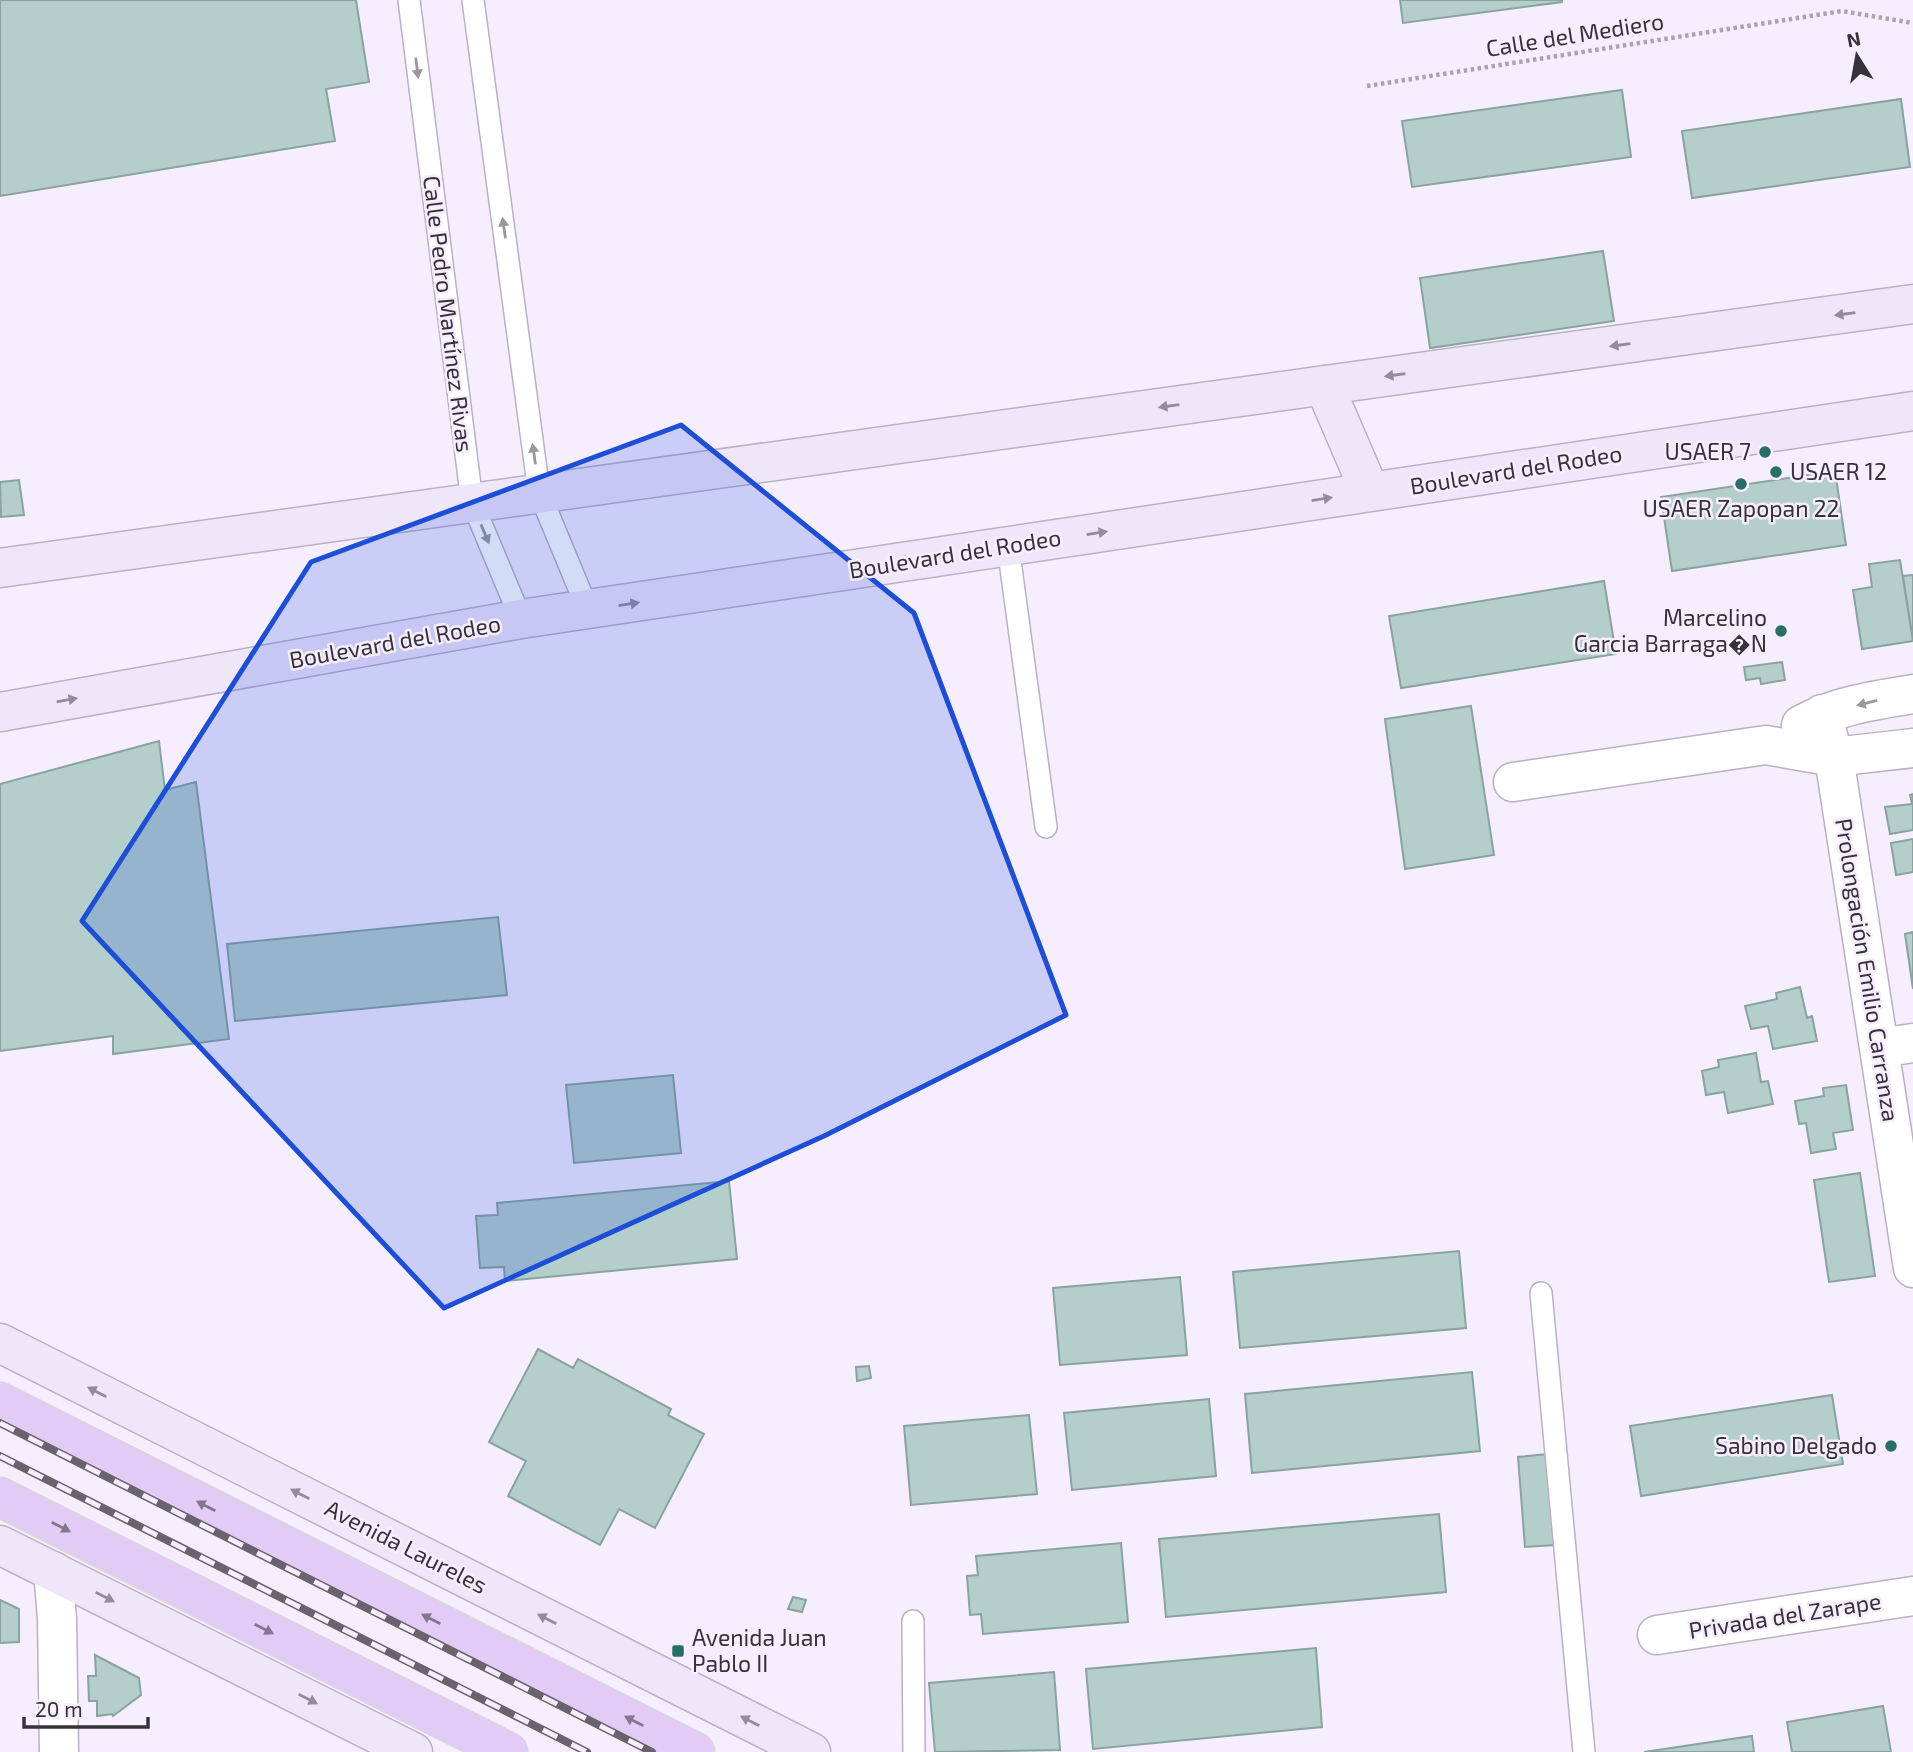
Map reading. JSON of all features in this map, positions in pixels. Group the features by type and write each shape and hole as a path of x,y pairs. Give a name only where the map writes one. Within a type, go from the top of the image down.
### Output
{"main road":[{"path":"0,1402 695,1752"},
{"path":"0,1497 508,1752"},
{"path":"394,1695 456,1752"}],"street":[{"path":"0,568 1913,304"},
{"path":"1324,385 1370,492"},
{"name":"Boulevard del Rodeo","path":"0,712 521,619 1913,411"},
{"path":"1766,745 1822,714 1913,694"},
{"name":"Prolongación Emilio Carranza","path":"1822,714 1896,1046 1913,1269"},
{"path":"1513,782 1766,745 1833,757 1913,748"},
{"name":"Avenida Laureles","path":"0,1342 811,1752"},
{"path":"0,1545 413,1752"},
{"path":"53,1572 57,1618 59,1752"},
{"name":"Privada del Zarape","path":"1657,1635 1913,1596"}],"lane":[{"name":"Calle Pedro Martínez Rivas","path":"409,0 472,502 521,619"},
{"path":"473,0 539,492 588,610"},
{"path":"1008,546 1046,827"},
{"path":"1541,1293 1584,1752"},
{"path":"913,1621 914,1752"}],"path":[{"name":"Calle del Mediero","path":"1367,86 1842,11 1913,23"}],"highlighted area":[{"path":"681,425 914,613 1066,1015 824,1136 444,1308 82,921 311,562"}],"building":[{"path":"0,0 356,0 369,82 326,89 335,141 0,196"},
{"path":"1400,0 1562,0 1562,2 1403,23"},
{"path":"1622,90 1631,157 1412,187 1402,121"},
{"path":"1901,99 1910,167 1692,198 1682,131"},
{"path":"1603,251 1614,321 1430,348 1420,278"},
{"path":"1835,471 1846,545 1672,571 1661,497"},
{"path":"19,480 24,515 1,517 0,482"},
{"path":"1900,560 1913,641 1862,649 1853,590 1872,587 1869,564"},
{"path":"1913,575 1913,641 1903,576"},
{"path":"1604,581 1616,654 1401,688 1389,616"},
{"path":"1782,662 1785,680 1761,684 1760,678 1746,680 1744,667"},
{"path":"1471,706 1494,855 1405,869 1385,719"},
{"path":"159,741 165,790 196,782 229,1039 113,1054 113,1036 0,1051 0,784"},
{"path":"1913,794 1913,830 1890,834 1885,807 1912,804 1910,795"},
{"path":"1913,839 1913,872 1896,875 1891,843"},
{"path":"498,917 507,995 235,1021 227,944"},
{"path":"1913,932 1913,989 1905,934"},
{"path":"1800,987 1807,1018 1812,1016 1817,1041 1773,1049 1768,1026 1751,1029 1745,1006 1777,999 1776,993"},
{"path":"1756,1053 1761,1082 1768,1081 1773,1104 1728,1113 1724,1092 1706,1095 1702,1071 1719,1067 1718,1060"},
{"path":"673,1075 681,1153 574,1163 566,1085"},
{"path":"1846,1085 1853,1130 1833,1133 1836,1149 1811,1153 1806,1123 1799,1124 1795,1101 1824,1096 1823,1088"},
{"path":"1860,1173 1875,1276 1829,1282 1814,1180"},
{"path":"729,1181 737,1259 505,1281 504,1267 480,1268 476,1216 498,1215 497,1203"},
{"path":"1459,1251 1466,1328 1240,1348 1233,1272"},
{"path":"1180,1277 1187,1355 1060,1365 1053,1288"},
{"path":"538,1349 573,1368 578,1359 671,1409 668,1415 704,1434 655,1528 619,1509 600,1545 508,1496 526,1461 489,1442"},
{"path":"869,1366 871,1378 857,1381 856,1367"},
{"path":"1472,1372 1480,1451 1252,1473 1245,1394"},
{"path":"1832,1395 1843,1464 1641,1496 1630,1426"},
{"path":"1209,1399 1216,1476 1072,1490 1064,1413"},
{"path":"1029,1415 1037,1494 911,1505 904,1426"},
{"path":"1547,1454 1555,1545 1525,1547 1518,1457"},
{"path":"1439,1514 1446,1592 1166,1617 1159,1539"},
{"path":"1121,1543 1128,1622 983,1634 981,1614 970,1615 967,1576 978,1575 976,1556"},
{"path":"793,1597 806,1600 802,1612 788,1609"},
{"path":"0,1600 19,1609 19,1642 0,1643"},
{"path":"1316,1648 1322,1727 1093,1749 1086,1669"},
{"path":"95,1655 139,1678 141,1695 113,1716 97,1716 97,1701 89,1701 88,1676 96,1676"},
{"path":"1054,1672 1060,1750 935,1752 929,1683"},
{"path":"1883,1706 1891,1752 1792,1752 1787,1722"},
{"path":"1752,1736 1754,1752 1644,1752"}],"railway":[{"path":"0,1423 652,1752"},
{"path":"0,1456 587,1752"}],"place":[{"name":"USAER 7","path":"1765,452"},
{"name":"USAER 12","path":"1776,472"},
{"name":"USAER Zapopan 22","path":"1741,484"},
{"name":"Marcelino Garcia Barraga�N","path":"1781,631"},
{"name":"Sabino Delgado","path":"1891,1446"},
{"name":"Avenida Juan Pablo II","path":"678,1651"}]}
